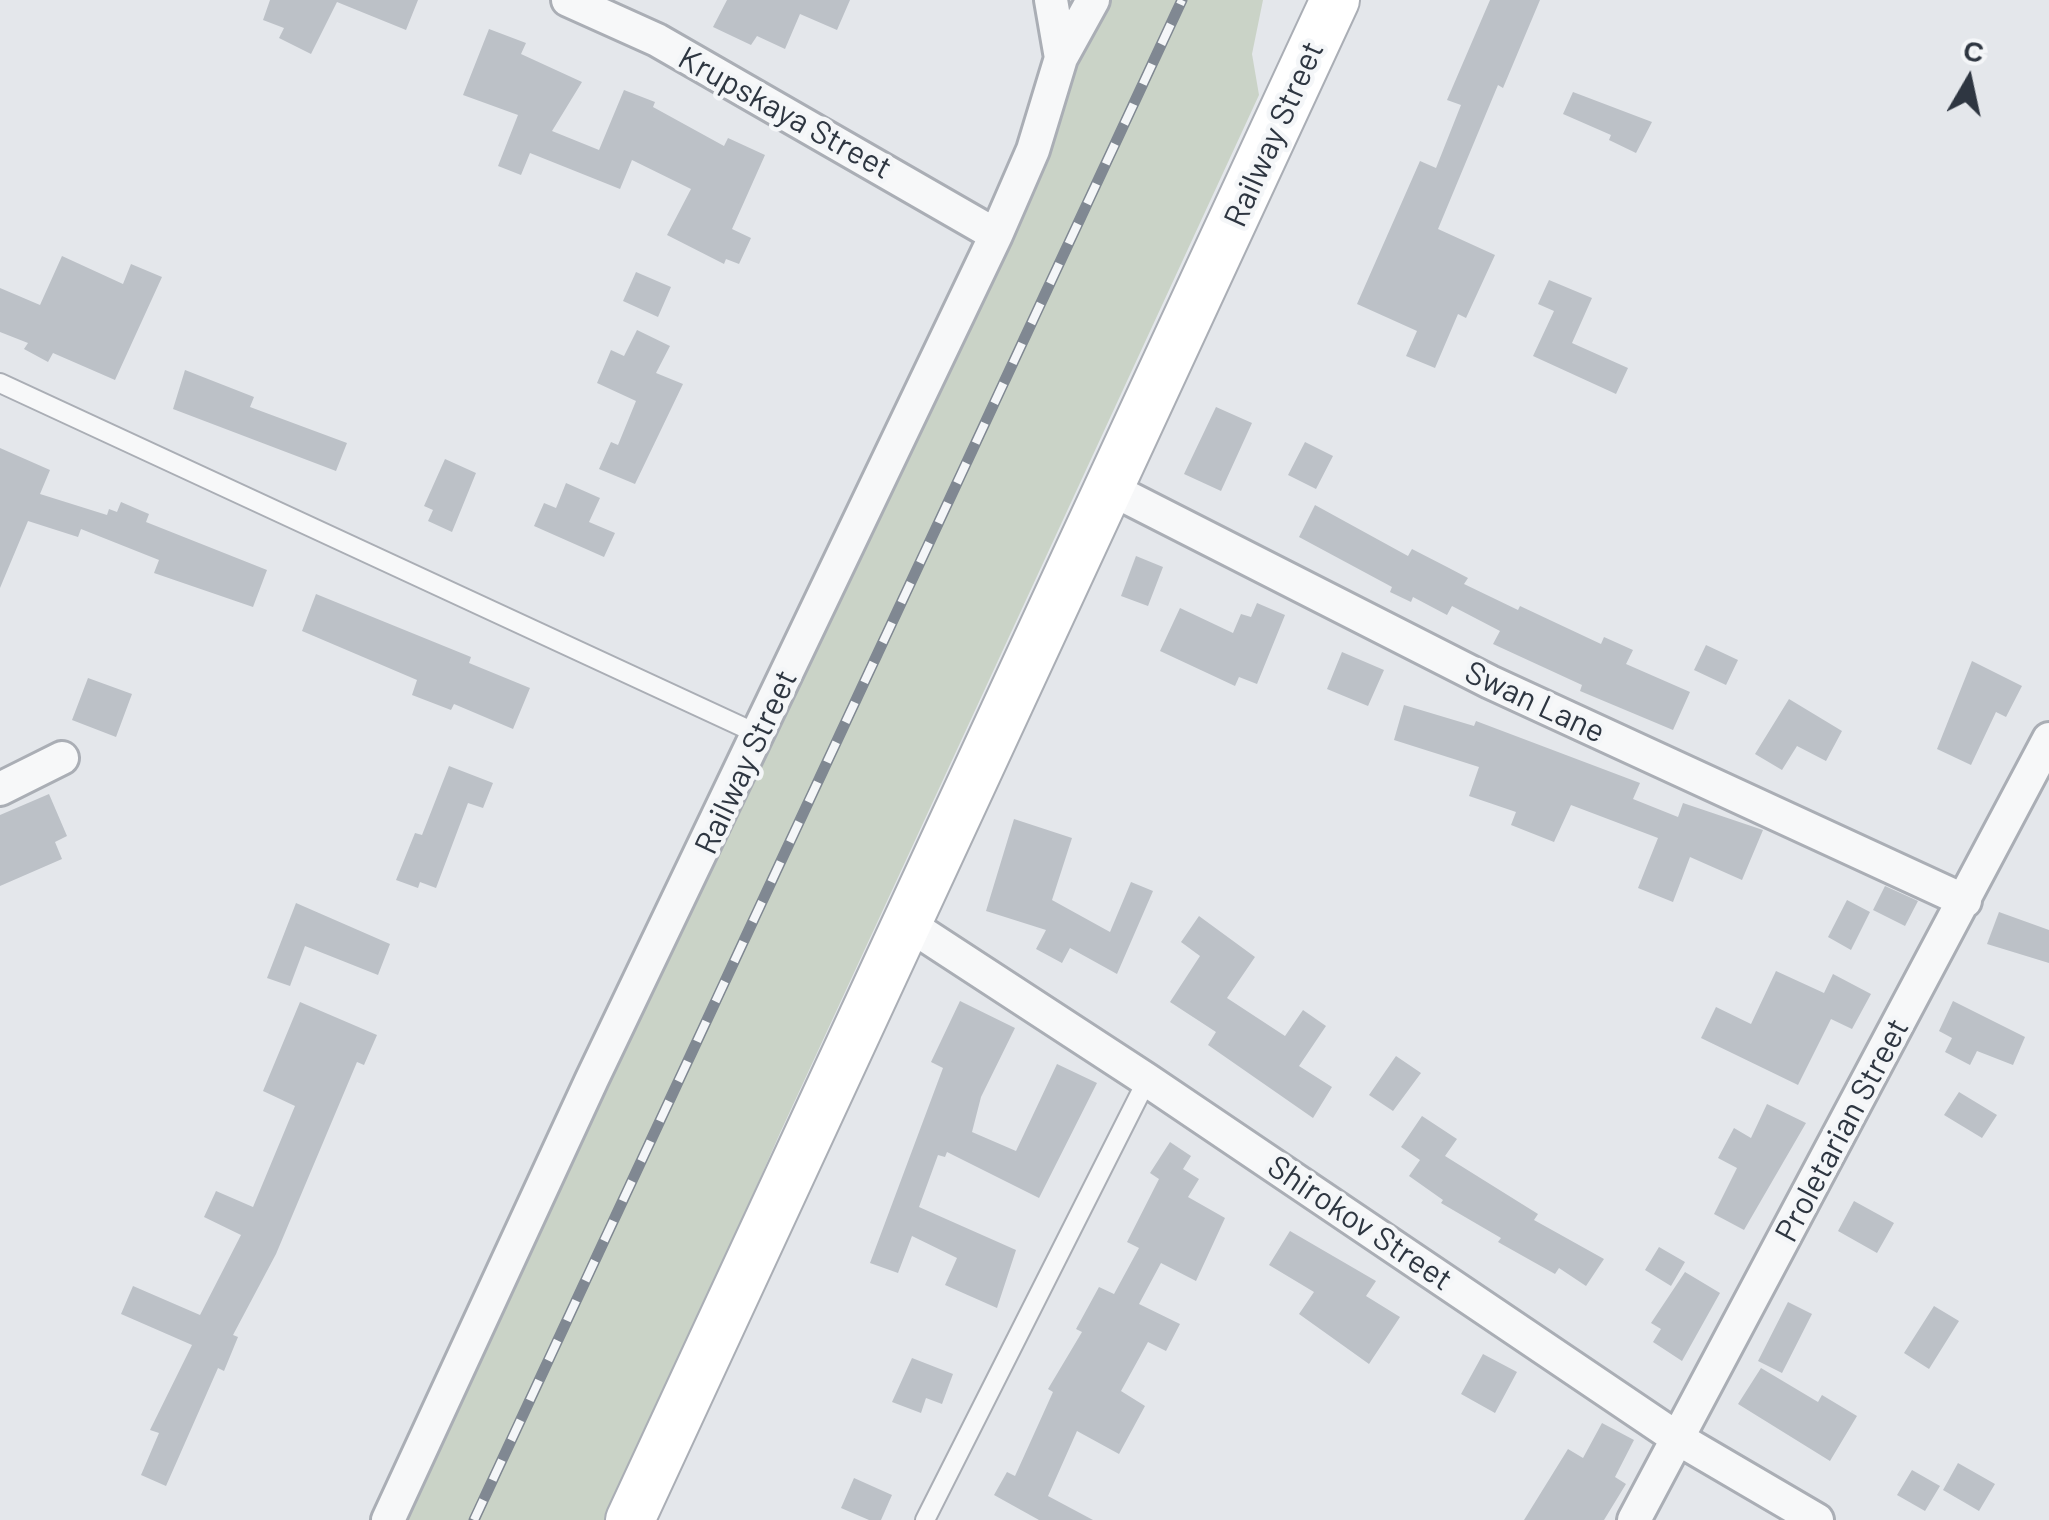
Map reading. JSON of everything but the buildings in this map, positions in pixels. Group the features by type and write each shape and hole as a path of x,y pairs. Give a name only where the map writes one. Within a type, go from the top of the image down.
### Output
{"main road":[{"name":"Railway Street","path":"630,1520 1335,0"}],"street":[{"name":"Krupskaya Street","path":"568,0 657,40 996,234"},
{"path":"1052,0 1061,58"},
{"name":"Railway Street","path":"388,1520 592,1079 760,735 996,234 1033,150 1061,58 1093,0"},
{"name":"Swan Lane","path":"1111,489 1490,682 1965,901"},
{"name":"Proletarian Street","path":"1634,1520 2049,739"},
{"path":"0,789 62,758"},
{"name":"Shirokov Street","path":"905,922 1678,1438 1817,1520"}],"lane":[{"path":"0,383 760,735"},
{"path":"926,1520 1147,1080"}],"shaded area":[{"path":"1093,0 1263,0 1252,54 1259,95 780,1133 610,1520 388,1520"}],"railway":[{"path":"474,1520 1182,0"}]}
